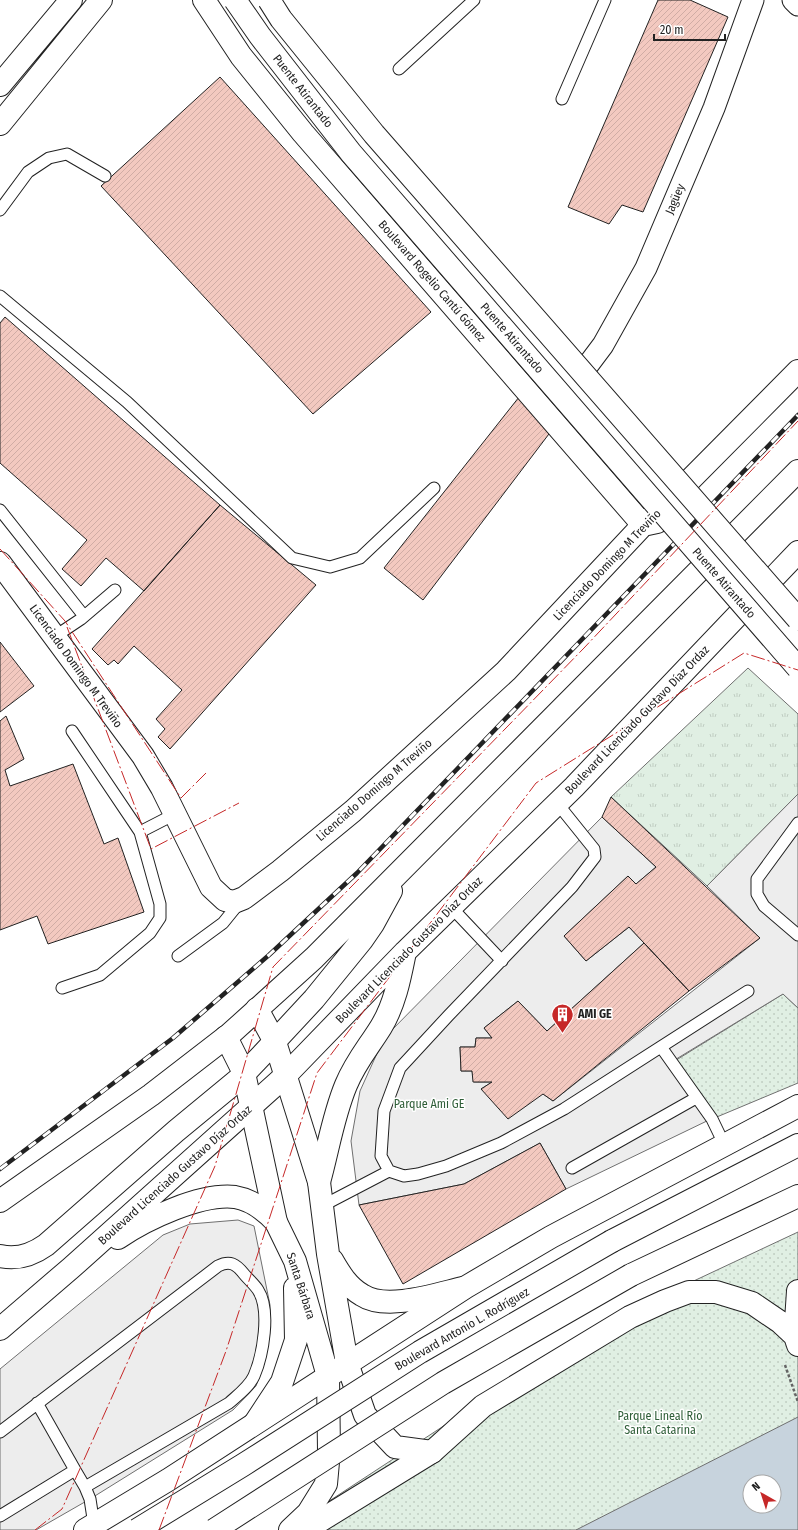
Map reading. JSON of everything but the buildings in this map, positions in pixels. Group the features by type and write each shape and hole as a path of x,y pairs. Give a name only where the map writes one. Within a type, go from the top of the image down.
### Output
{"main road":[{"path":"0,85 8,63 71,0"},
{"path":"0,124 101,0"},
{"name":"Boulevard Rogelio Cantú Gómez","path":"204,0 241,56 303,133 643,525"},
{"name":"Puente Atirantado","path":"236,0 260,36 351,153 798,668"},
{"path":"259,0 271,28 333,109 573,385 674,496 683,517 798,647"},
{"path":"269,0 281,18 374,134 798,619"},
{"path":"8,63 39,78"},
{"name":"Licenciado Domingo M Treviño","path":"0,563 143,756 176,814 211,887 225,900 234,902 245,897 280,872 347,816 506,671 643,525 674,496 798,371"},
{"path":"0,1201 151,1095 226,1037 314,958 798,471"},
{"path":"643,525 683,517"},
{"name":"Boulevard Licenciado Gustavo Díaz Ordaz","path":"0,1329 71,1268 285,1076 405,952 557,803 798,552"},
{"path":"0,1256 16,1258 28,1255 46,1245 244,1073 275,1042 314,999 362,940 383,907 397,876"},
{"path":"319,1182 336,1116 346,1085 360,1056 381,1026 398,989 405,952"},
{"path":"257,1009 275,1042 319,1182 328,1254 347,1363 365,1415 395,1447 432,1452"},
{"name":"Santa Bárbara","path":"226,1037 244,1073 276,1222 295,1261 328,1376 329,1451 326,1484 308,1513 290,1530"},
{"path":"89,1527 168,1480 466,1287 551,1237 798,1106"},
{"name":"Boulevard Antonio L. Rodríguez","path":"137,1530 243,1465 420,1352 612,1241 798,1145"},
{"path":"730,1229 798,1183"},
{"path":"214,1530 443,1383 631,1275 798,1196"},
{"path":"71,1268 126,1233 155,1218 184,1206 214,1198 231,1197 247,1200 268,1213 276,1222"},
{"path":"328,1254 344,1279 364,1297 377,1300 411,1300 466,1287"},
{"path":"256,1423 282,1382 296,1340 295,1261"},
{"path":"796,1340 798,1291"},
{"path":"305,1530 432,1452 483,1406 630,1317 689,1292 716,1292 752,1303 780,1322 796,1340"}],"street":[{"name":"Jagüey","path":"573,385 603,345 646,268 714,108 753,0"},
{"path":"793,0 798,5"}],"lane":[{"path":"399,68 474,0"},
{"path":"562,100 605,0"},
{"path":"0,210 28,172 49,158 67,154 105,176"},
{"path":"0,296 127,402 292,558 330,567 360,558 434,488"},
{"path":"0,510 84,616"},
{"path":"54,637 84,616 115,590"},
{"path":"62,988 100,975 150,933 160,918 160,904 140,832 72,731"},
{"path":"557,803 594,849 595,857 572,887 400,1068 384,1112 381,1156 389,1171 404,1176 418,1174 446,1166 501,1143 564,1109 748,991"},
{"path":"140,832 176,814"},
{"path":"798,823 757,879 757,894 764,906 798,935"},
{"path":"178,956 223,923 245,897"},
{"path":"451,907 502,961"},
{"path":"661,1047 712,1119 725,1146"},
{"path":"572,1168 696,1098"},
{"path":"322,1206 389,1171"},
{"path":"0,1432 218,1266 231,1263 237,1266 259,1290 266,1318 263,1346 254,1376 246,1388 229,1403 85,1487"},
{"path":"37,1403 85,1487 90,1499 89,1527"},
{"path":"0,1516 75,1470"}],"path":[{"path":"785,1364 798,1402"}],"green space":[{"path":"748,668 798,714 798,794 707,886 611,797"},
{"path":"783,994 798,1008 798,1083 712,1119 673,1062"},
{"name":"Parque Lineal Río Santa Catarina","path":"798,1232 798,1530 285,1530 471,1408 683,1286"}],"shaded area":[{"path":"798,794 798,1008 783,994 673,1061 711,1119 566,1189 540,1143 464,1184 359,1205 351,1141 360,1091 384,1038 602,817 656,867 636,884 628,876 564,936 586,961 629,927 644,943 547,1031 518,1001 484,1028 492,1038 476,1038 475,1047 460,1047 461,1071 472,1071 474,1082 492,1082 481,1089 543,1094 553,1101 760,938 707,886"},
{"path":"238,1220 254,1226 270,1305 269,1333 264,1364 256,1386 233,1410 90,1499 36,1530 0,1530 0,1369 163,1235 190,1224"},
{"path":"798,1417 798,1530 576,1530"}],"railway":[{"path":"0,1169 173,1038 269,955 357,873 798,415"}],"power":[{"path":"35,1530 62,1509 215,1166 273,967 584,648 798,421"},
{"path":"0,549 65,621 181,798 208,771"},
{"path":"67,627 151,849 239,803"},
{"path":"159,1530 226,1351 317,1073 536,783 744,653 798,670"}],"place":[{"name":"AMI GE","path":"562,1034"}],"park label":[{"name":"Parque Ami GE","path":"429,1104"}]}
